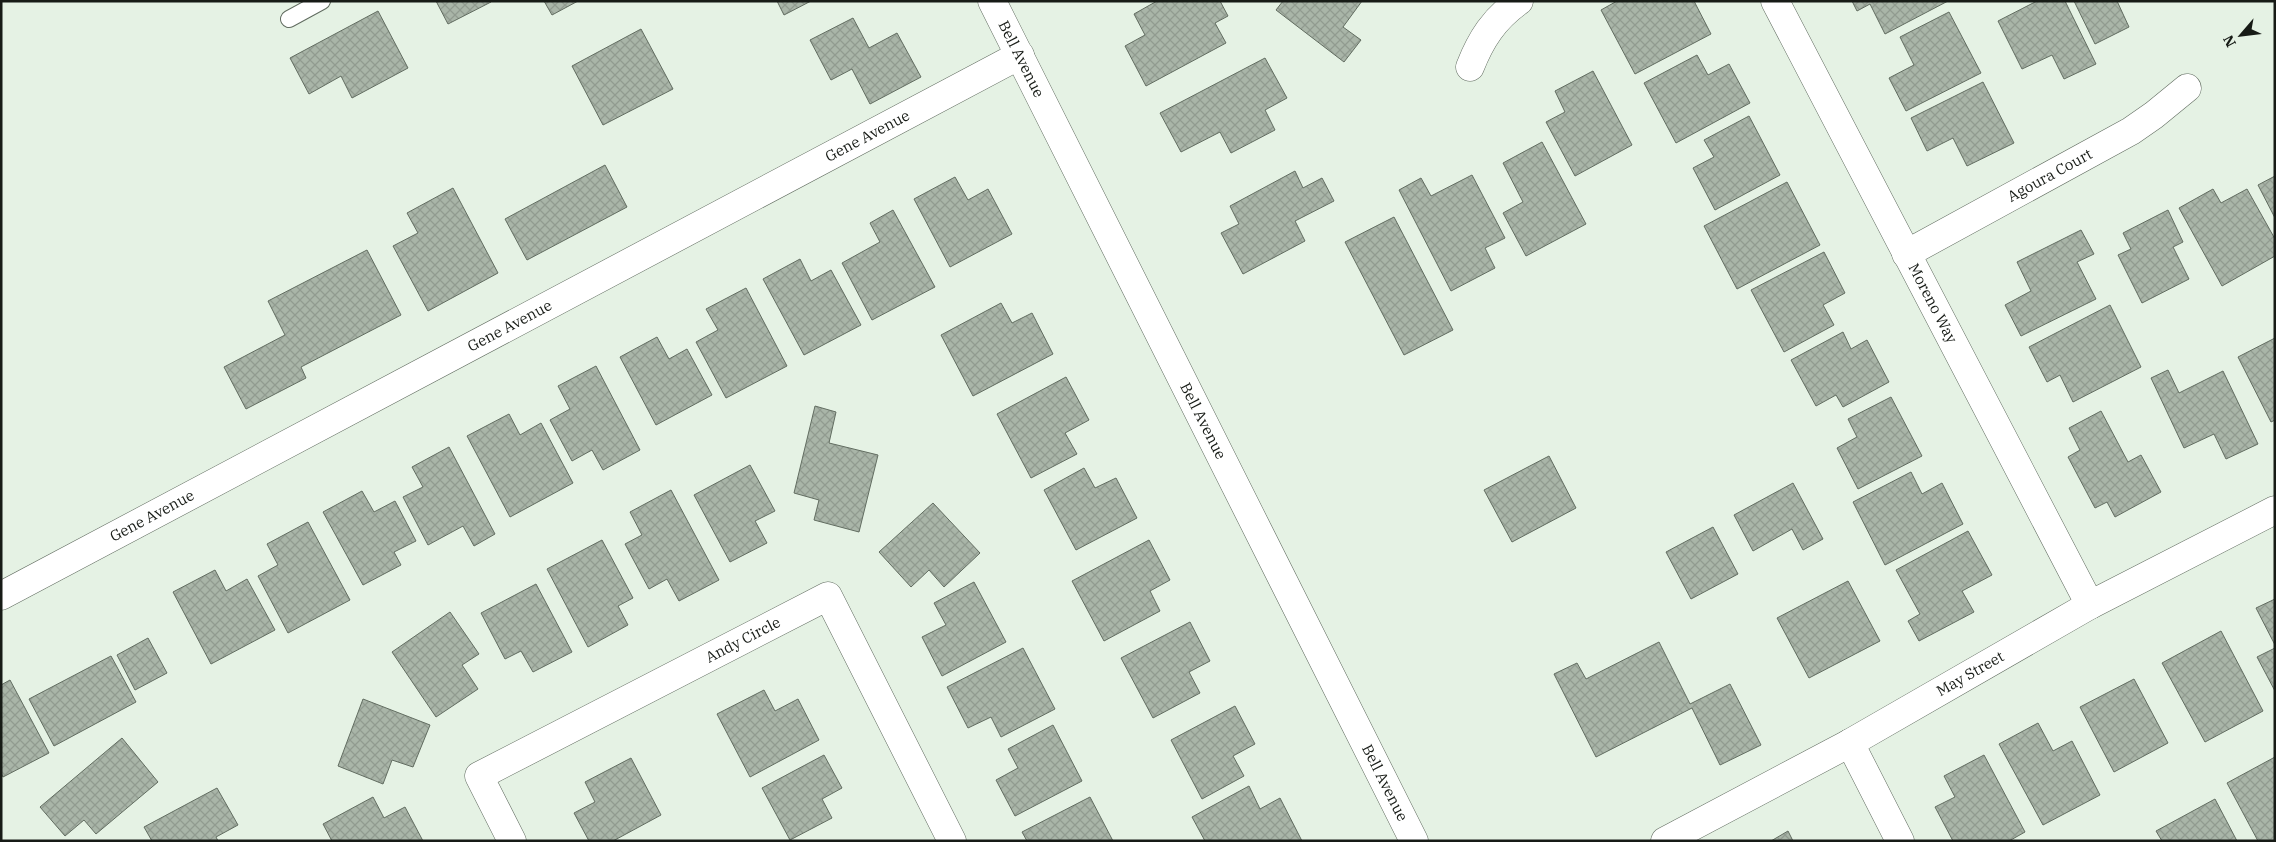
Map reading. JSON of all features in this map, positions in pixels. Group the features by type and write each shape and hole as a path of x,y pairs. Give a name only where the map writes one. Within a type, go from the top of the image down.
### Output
{"street":[{"name":"Bell Avenue","path":"992,1 1414,841"},
{"path":"1470,67 1479,44 1493,24 1519,1"},
{"name":"Moreno Way","path":"1774,1 2090,606"},
{"name":"Gene Avenue","path":"1,596 1020,55"},
{"name":"Agoura Court","path":"1906,254 2131,131 2187,88"},
{"name":"May Street","path":"1665,841 1850,743 2090,606 2275,510"},
{"name":"Andy Circle","path":"512,841 479,776 828,596 952,841"},
{"path":"1850,743 1900,841"}],"lane":[{"path":"289,19 322,1"}],"building":[{"path":"436,1 490,1 491,2 448,24"},
{"path":"544,1 578,1 552,15"},
{"path":"777,1 811,1 784,15"},
{"path":"1157,1 1220,1 1228,16 1215,23 1226,43 1146,86 1125,46 1145,35 1134,14"},
{"path":"1283,1 1362,1 1343,27 1361,40 1344,62 1276,10"},
{"path":"1617,1 1694,1 1711,34 1635,74 1601,10"},
{"path":"1852,1 1948,1 1885,34 1870,4 1857,11"},
{"path":"2037,1 2065,1 2096,64 2064,79 2052,55 2022,69 1998,21"},
{"path":"2074,1 2117,1 2129,27 2095,44"},
{"path":"378,11 408,68 352,98 341,76 309,94 290,58"},
{"path":"1949,12 1981,73 1906,111 1889,78 1914,65 1900,37"},
{"path":"853,18 869,48 897,33 921,77 870,104 852,69 831,80 810,40"},
{"path":"641,29 673,89 603,125 572,66"},
{"path":"1697,55 1708,75 1729,64 1750,103 1676,143 1644,83"},
{"path":"1265,58 1287,98 1265,110 1275,130 1231,153 1220,132 1181,152 1160,113"},
{"path":"1593,71 1632,145 1575,176 1546,122 1565,112 1555,91"},
{"path":"1983,82 2014,143 1967,166 1953,138 1927,151 1911,118"},
{"path":"1749,116 1780,175 1715,210 1693,168 1714,157 1704,140"},
{"path":"1542,142 1586,224 1526,256 1503,213 1523,202 1503,163"},
{"path":"605,165 627,207 527,260 505,219"},
{"path":"1295,171 1303,188 1322,178 1334,201 1295,221 1305,241 1243,274 1221,233 1239,224 1230,206"},
{"path":"1472,175 1505,238 1485,248 1495,268 1451,291 1399,190 1421,178 1431,196"},
{"path":"2275,176 2275,218 2258,185"},
{"path":"955,177 968,200 988,189 1012,234 950,267 914,199"},
{"path":"1787,182 1820,245 1737,289 1704,226"},
{"path":"453,188 498,273 428,311 393,246 418,233 407,213"},
{"path":"2213,189 2221,203 2247,189 2275,239 2275,256 2222,286 2179,208"},
{"path":"893,210 935,287 872,320 842,263 880,242 870,223"},
{"path":"2168,210 2183,242 2173,247 2189,279 2142,303 2118,255 2131,249 2123,233"},
{"path":"1394,217 1453,330 1404,355 1345,242"},
{"path":"2081,230 2094,254 2077,262 2096,299 2021,336 2005,305 2031,291 2017,262"},
{"path":"367,250 401,315 301,367 306,378 246,409 224,367 285,335 268,301"},
{"path":"1824,252 1845,293 1823,305 1834,325 1784,352 1751,290"},
{"path":"800,259 811,281 831,270 861,325 804,355 763,279"},
{"path":"746,288 787,366 726,398 696,342 718,330 706,309"},
{"path":"1001,303 1012,323 1032,313 1053,354 973,396 941,335"},
{"path":"2110,305 2141,367 2073,402 2060,375 2047,382 2029,347"},
{"path":"1843,332 1851,349 1867,340 1889,382 1843,407 1836,395 1816,406 1791,360"},
{"path":"657,337 669,359 687,349 712,395 656,425 620,357"},
{"path":"2275,338 2275,420 2271,422 2238,357"},
{"path":"596,366 640,450 603,470 592,450 572,461 550,420 570,409 558,386"},
{"path":"2168,370 2179,393 2223,371 2258,444 2226,459 2214,434 2184,448 2151,378"},
{"path":"1066,377 1089,420 1065,433 1077,454 1031,478 997,414"},
{"path":"1891,397 1922,456 1858,489 1837,448 1857,437 1848,419"},
{"path":"815,406 836,412 829,443 878,455 859,532 814,520 819,500 794,493"},
{"path":"2101,411 2128,462 2141,455 2161,492 2115,517 2107,502 2095,508 2068,457 2080,450 2069,428"},
{"path":"509,414 520,435 541,423 573,483 510,517 467,436"},
{"path":"449,447 495,534 474,546 463,526 428,545 403,497 423,487 412,467"},
{"path":"1549,456 1576,508 1512,542 1484,490"},
{"path":"750,465 775,511 755,521 767,543 730,562 694,495"},
{"path":"1084,468 1095,488 1116,478 1137,518 1076,550 1044,490"},
{"path":"1911,472 1922,494 1942,483 1963,524 1885,565 1853,502"},
{"path":"1793,483 1823,539 1803,550 1792,529 1753,551 1734,515"},
{"path":"671,490 719,580 679,601 667,579 649,589 625,544 642,535 630,512"},
{"path":"362,491 374,512 395,501 416,541 394,552 401,565 363,585 323,512"},
{"path":"933,503 980,553 944,587 929,570 911,587 879,552"},
{"path":"308,522 350,600 288,633 258,576 278,565 267,544"},
{"path":"1713,527 1738,574 1691,599 1666,552"},
{"path":"1968,531 1992,575 1962,591 1974,612 1919,641 1908,621 1920,614 1896,570"},
{"path":"602,540 633,598 618,606 628,625 588,647 547,569"},
{"path":"1149,540 1170,580 1150,591 1160,611 1104,641 1072,581"},
{"path":"215,570 226,591 247,579 275,630 211,664 173,592"},
{"path":"1848,581 1880,641 1809,678 1777,618"},
{"path":"974,582 1006,642 942,676 922,637 946,625 934,603"},
{"path":"536,584 572,652 533,672 521,651 505,659 481,613"},
{"path":"2275,599 2275,645 2256,608"},
{"path":"450,612 479,654 462,665 478,689 436,717 392,652"},
{"path":"1190,622 1210,661 1189,672 1200,693 1153,718 1121,658"},
{"path":"2221,631 2263,711 2205,742 2162,663"},
{"path":"148,638 167,673 135,690 117,655"},
{"path":"1659,642 1690,704 1730,684 1761,745 1720,765 1692,708 1596,757 1554,674 1577,663 1586,679"},
{"path":"1023,648 1055,709 1001,737 991,717 968,728 947,687"},
{"path":"2275,648 2275,691 2257,657"},
{"path":"111,656 136,702 54,746 29,699"},
{"path":"2134,679 2168,743 2114,772 2080,707"},
{"path":"10,680 49,753 3,777 1,773 1,685"},
{"path":"764,690 775,711 798,699 819,740 750,777 717,714"},
{"path":"363,699 430,725 413,767 392,760 383,784 338,766"},
{"path":"1235,706 1255,744 1233,756 1244,776 1202,799 1171,740"},
{"path":"2038,723 2053,751 2072,741 2100,795 2043,825 1999,744"},
{"path":"1053,725 1082,781 1015,816 996,780 1018,768 1008,749"},
{"path":"122,738 158,782 96,834 84,820 65,836 40,807"},
{"path":"824,755 842,788 822,799 832,818 790,840 762,788"},
{"path":"1984,755 2025,832 2009,841 1953,841 1935,807 1955,797 1944,776"},
{"path":"2275,757 2275,841 2258,841 2227,783"},
{"path":"631,758 661,815 613,841 589,841 574,813 595,802 585,782"},
{"path":"1249,786 1260,809 1280,798 1302,841 1205,841 1192,817"},
{"path":"217,788 238,825 216,837 218,841 152,841 144,827"},
{"path":"373,797 384,818 405,807 423,841 332,841 323,824"},
{"path":"1090,797 1113,841 1027,841 1022,832"},
{"path":"2215,799 2237,841 2162,841 2156,831"},
{"path":"1788,831 1793,841 1771,841"}]}
